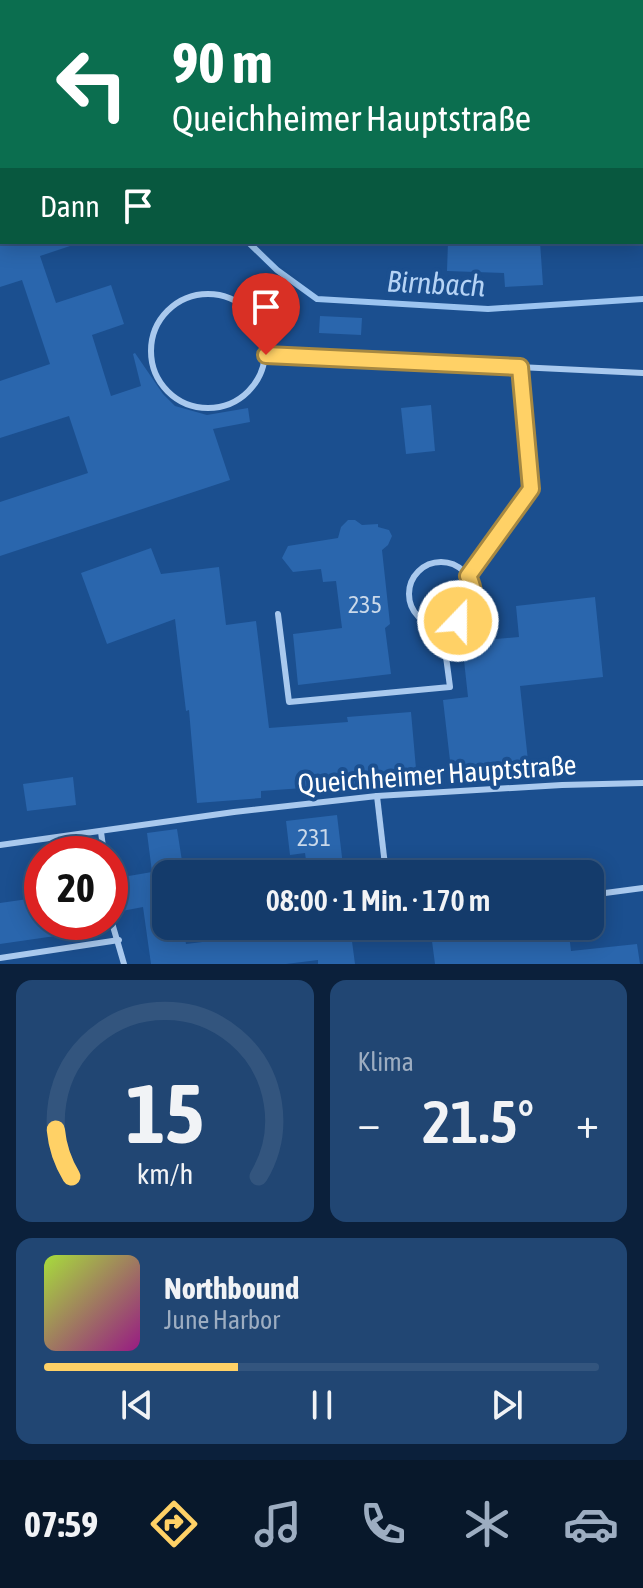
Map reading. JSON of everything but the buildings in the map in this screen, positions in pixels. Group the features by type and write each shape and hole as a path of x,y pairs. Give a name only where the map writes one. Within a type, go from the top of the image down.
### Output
{"lane":[{"path":"209,294 229,297 245,307 261,329 266,355 262,373 239,400 223,407 204,409 186,405 161,384 154,370 152,339 157,324 170,308 188,297 209,294"},
{"path":"266,355 643,373"},
{"path":"468,576 531,489 520,367"},
{"path":"440,561 461,568 473,585 472,606 458,621 442,626 428,624 413,610 409,600 413,579 419,570 440,561"},
{"path":"278,614 289,702 450,687 442,626"},
{"name":"Queichheimer Hauptstraße","path":"0,845 234,812 377,796 643,783"},
{"path":"377,796 384,860"},
{"path":"101,832 102,836"},
{"path":"604,893 643,888"},
{"path":"0,958 119,940 124,964"}],"waterway":[{"name":"Birnbach","path":"250,244 277,270 317,299 488,309 643,299"}],"route":[{"path":"266,355 520,367 531,489 468,576 473,585 472,606 458,621"}]}
